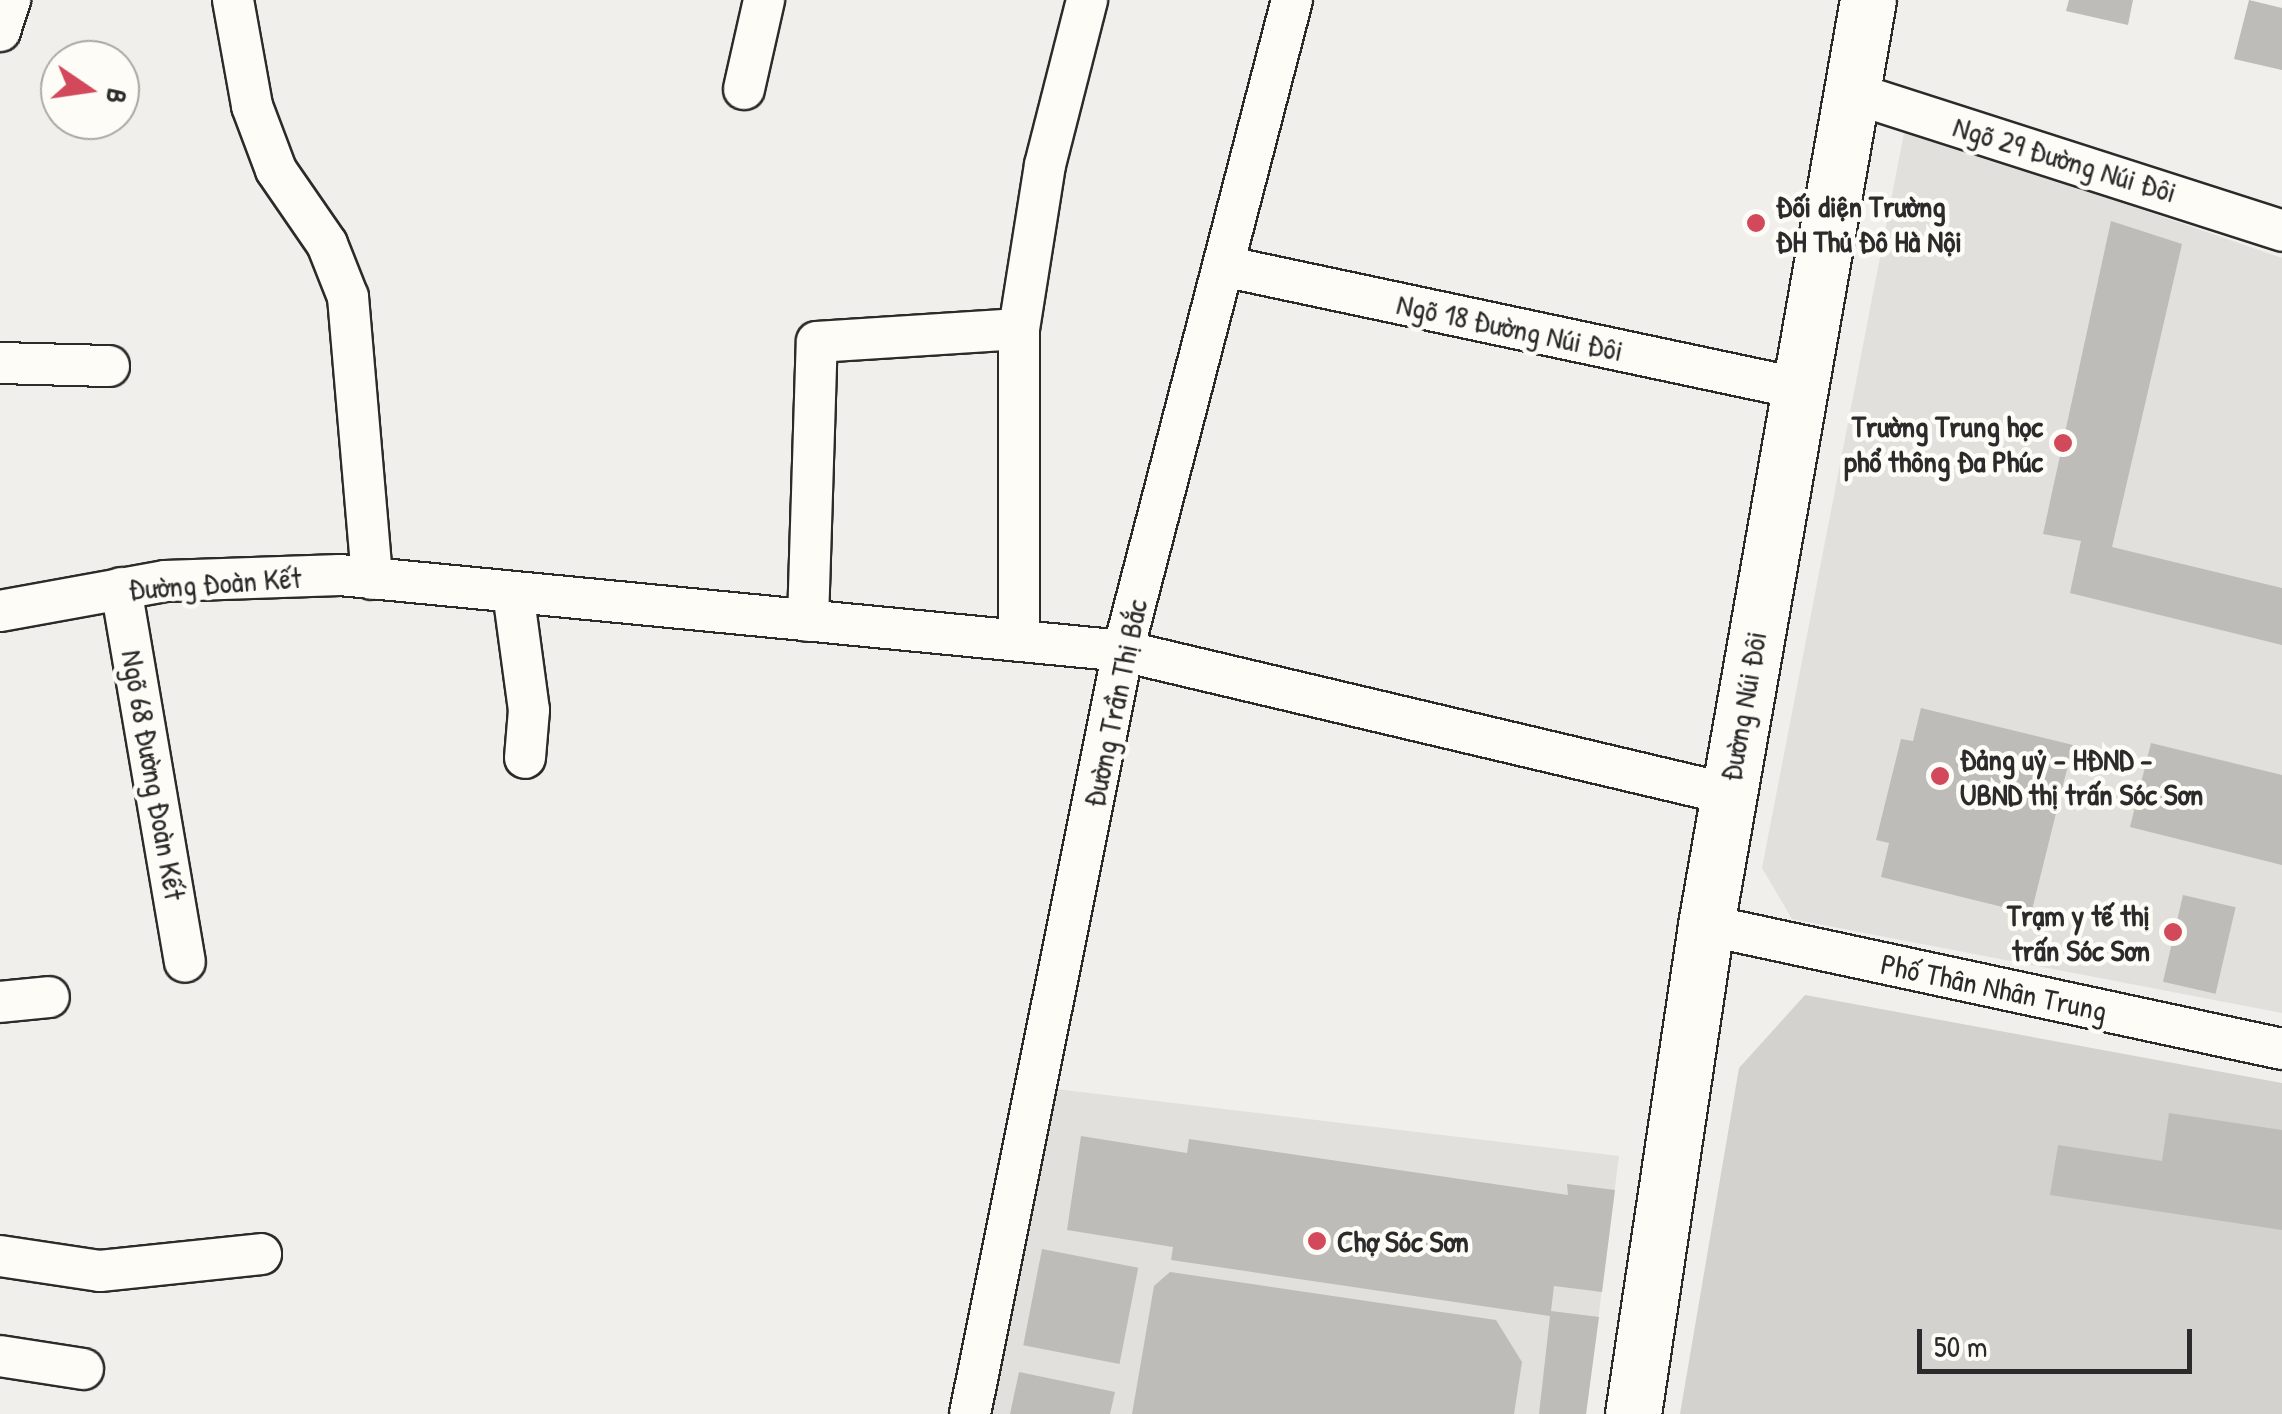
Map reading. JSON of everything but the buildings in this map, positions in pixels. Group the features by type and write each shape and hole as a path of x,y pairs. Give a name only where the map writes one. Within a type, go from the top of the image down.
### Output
{"main road":[{"name":"Đường Núi Đôi","path":"1632,1414 1706,925 1847,90 1868,0"}],"street":[{"path":"0,32 10,0"},
{"path":"233,0 252,106 276,170 327,244 348,296 372,579"},
{"path":"744,89 764,0"},
{"path":"1018,641 1019,330 1045,164 1087,0"},
{"name":"Đường Trần Thị Bắc","path":"970,1414 1123,651 1292,0"},
{"name":"Ngõ 29 Đường Núi Đôi","path":"1847,90 2282,231"},
{"name":"Ngõ 18 Đường Núi Đôi","path":"1224,266 1796,388"},
{"path":"808,621 818,342 1019,330"},
{"path":"0,363 109,366"},
{"name":"Đường Đoàn Kết","path":"0,612 165,580 372,579 1123,651 1728,794"},
{"name":"Ngõ 68 Đường Đoàn Kết","path":"121,588 185,962"},
{"path":"513,592 529,710 525,758"},
{"name":"Phố Thân Nhân Trung","path":"1706,925 2282,1049"},
{"path":"0,1002 49,997"},
{"path":"0,1256 100,1271 261,1254"},
{"path":"0,1356 83,1369"}],"shaded area":[{"name":"Trường Trung học phổ thông Đa Phúc","path":"1905,128 2282,258 2282,1013 1792,919 1762,868"},
{"path":"1805,995 2282,1083 2282,1414 1680,1414 1739,1068"},
{"name":"Chợ Sóc Sơn","path":"1056,1089 1619,1156 1586,1414 992,1414"}],"place":[{"name":"Đối diện Trường ĐH Thủ Đô Hà Nội","path":"1756,223"},
{"name":"Trường Trung học phổ thông Đa Phúc","path":"2063,443"},
{"name":"Đảng uỷ - HĐND - UBND thị trấn Sóc Sơn","path":"1940,776"},
{"name":"Trạm y tế thị trấn Sóc Sơn","path":"2173,932"},
{"name":"Chợ Sóc Sơn","path":"1317,1241"}]}
